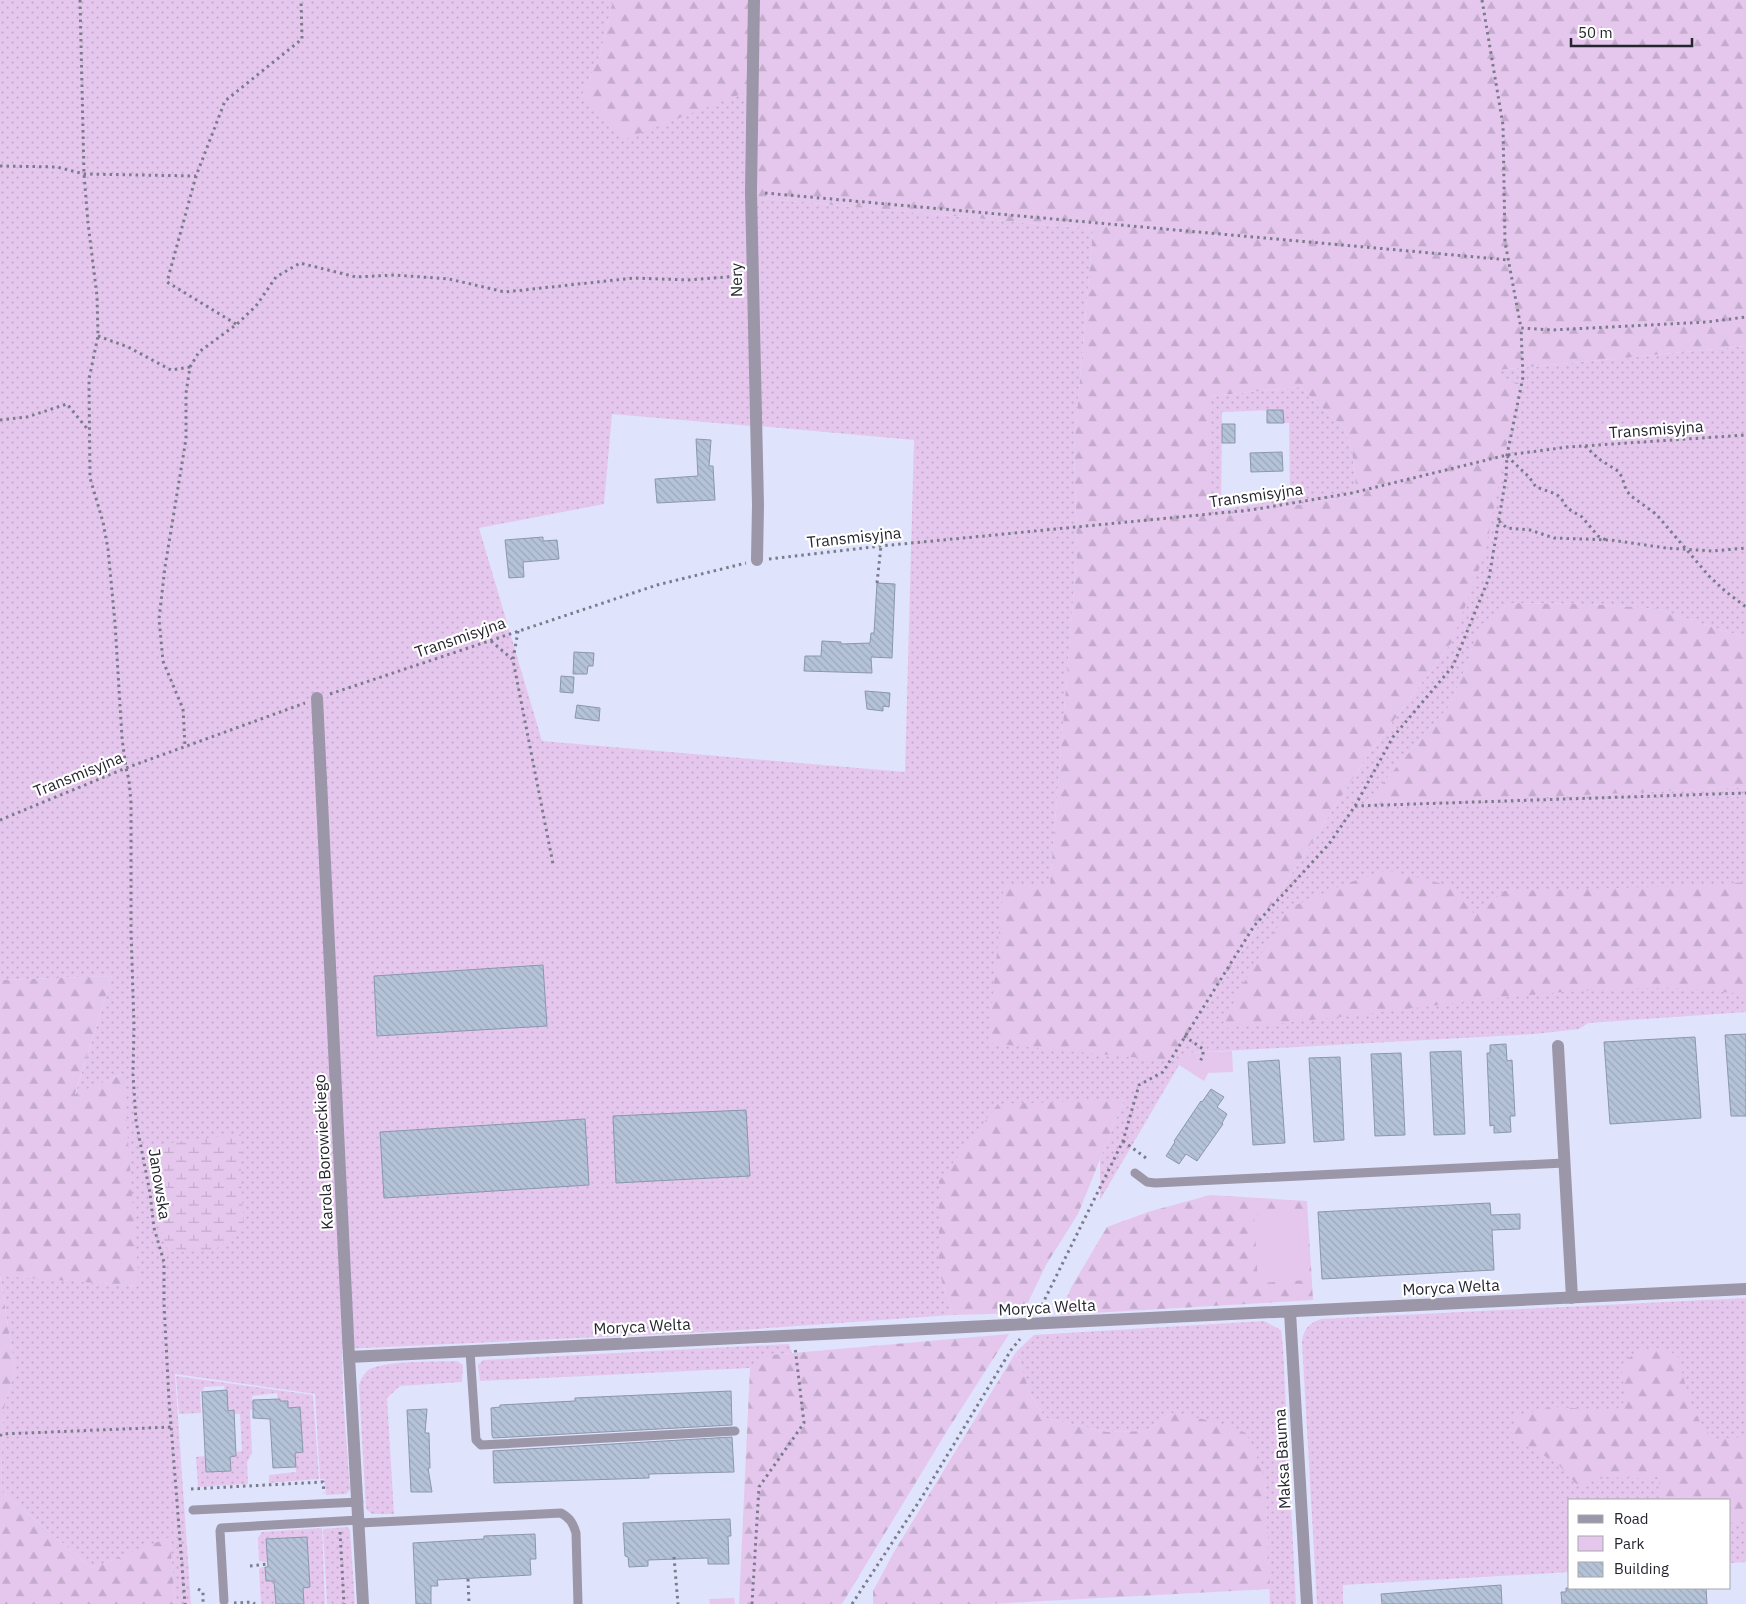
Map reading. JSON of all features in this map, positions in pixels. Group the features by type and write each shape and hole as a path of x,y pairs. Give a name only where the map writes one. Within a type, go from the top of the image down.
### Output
{"street":[{"name":"Nery","path":"754,0 751,192 758,505 757,560"},
{"name":"Karola Borowieckiego","path":"317,698 349,1357 364,1604"},
{"path":"1558,1046 1572,1298"},
{"name":"Moryca Welta","path":"349,1357 1746,1289"},
{"name":"Maksa Bauma","path":"1290,1312 1307,1604"}],"lane":[{"path":"1136,1173 1147,1182 1155,1183 1564,1163"},
{"path":"470,1351 476,1440 481,1445 735,1431"},
{"path":"193,1510 358,1502"},
{"path":"224,1600 221,1528 340,1521 561,1513 567,1516 573,1524 576,1533 578,1604"}],"path":[{"name":"Janowska","path":"80,0 84,174 97,296 98,336 89,379 88,431 90,478 103,522 108,549 115,623 122,738 126,768 130,780 133,1074 136,1121 150,1193 154,1228 164,1262 164,1304 185,1604"},
{"path":"236,324 167,282 196,176 226,101 302,39 301,0"},
{"path":"852,1604 922,1497 1011,1350 1033,1324 1123,1141 1139,1085 1163,1072 1254,926 1329,844 1355,806 1393,737 1453,666 1489,578 1506,477 1507,455 1523,376 1521,328 1505,242 1502,125 1482,0"},
{"path":"0,166 57,168 84,174 196,176"},
{"path":"751,192 1509,260"},
{"path":"185,746 183,709 163,661 159,619 178,481 186,439 186,393 190,367 199,352 256,306 276,276 300,263 356,277 395,275 449,279 505,292 634,278 688,280 752,275"},
{"path":"1521,328 1552,330 1597,328 1707,322 1746,317"},
{"path":"98,336 128,347 172,370 190,367"},
{"path":"0,420 27,416 67,404 88,431"},
{"name":"Transmisyjna","path":"0,820 126,768 317,698 657,585 757,560 1251,510 1352,493 1507,455 1585,446 1746,435"},
{"path":"1585,446 1599,459 1618,470 1626,490 1631,496 1656,514 1714,581 1746,607"},
{"path":"1507,455 1529,477 1536,487 1556,494 1567,508 1582,518 1598,536 1607,540"},
{"path":"1499,520 1507,528 1530,530 1554,538 1607,540 1688,550 1713,551 1746,548"},
{"path":"877,583 881,546"},
{"path":"518,631 513,660 553,864"},
{"path":"490,640 513,660"},
{"path":"1355,806 1746,793"},
{"path":"1184,1036 1203,1049 1203,1056 1199,1063"},
{"path":"1123,1141 1146,1158"},
{"path":"752,1604 759,1487 804,1423 793,1335"},
{"path":"0,1436 2,1434 36,1432 172,1427"},
{"path":"191,1489 320,1483"},
{"path":"340,1521 344,1604"},
{"path":"674,1557 678,1604"},
{"path":"250,1566 268,1564"},
{"path":"468,1579 469,1604"},
{"path":"198,1589 203,1592 203,1604"}],"green space":[{"path":"0,0 613,0 600,55 582,96 749,91 751,426 612,414 604,504 479,528 542,741 905,772 914,440 760,426 756,198 1093,229 1074,449 1077,551 1050,885 1004,884 1171,1061 1368,755 1452,642 1519,384 1502,380 1497,370 1746,346 1746,638 1658,609 1589,604 1509,603 1482,625 1451,704 1364,805 1746,787 1746,1012 1588,1023 1579,1029 1535,1034 1186,1053 1100,1200 1100,1159 1124,1100 939,1271 952,1315 728,1331 342,1349 343,1396 350,1490 346,1494 326,1495 324,1479 320,1479 315,1394 175,1374 191,1604 175,1604 170,1538 92,1568 1,1491 3,1412 15,1369 0,1275 138,1286 122,1074 75,1095 112,976 0,980","holes":["241,1134 241,1179 155,1150"]},
{"path":"613,0 749,0 749,91 625,139 582,96 600,55"},
{"path":"758,0 1746,0 1746,346 1497,370 1502,380 1519,383 1485,553 1452,642 1368,755 1171,1061 988,1043 1004,884 1050,884 1077,551 1074,449 1093,229 756,198","holes":["1300,387 1344,428 1352,451 1357,496 1211,518 1211,396"]},
{"path":"1300,387 1344,428 1352,451 1357,496 1211,518 1211,396","holes":["1283,410 1284,423 1289,423 1290,498 1221,510 1222,412"]},
{"path":"1509,603 1589,604 1658,609 1746,638 1746,787 1363,806 1451,704 1482,624"},
{"path":"1388,870 1451,886 1474,914 1483,910 1504,891 1695,886 1746,882 1746,994 1666,988 1546,993 1275,1024 1221,1028 1243,984 1289,908 1345,884"},
{"path":"112,976 75,1094 123,1074 139,1286 0,1276 0,980"},
{"path":"1232,1051 1233,1072 1208,1073 1204,1081 1179,1065 1185,1053"},
{"path":"1124,1100 1078,1214 1046,1265 1023,1313 952,1315 939,1271 939,1181 998,1104"},
{"path":"241,1134 244,1228 213,1251 169,1252 162,1235 155,1149 170,1143"},
{"path":"1210,1195 1307,1201 1313,1300 1059,1315 1072,1286 1107,1227 1148,1212"},
{"path":"1306,1212 1310,1280 1258,1283 1254,1215"},
{"path":"0,1276 15,1369 3,1412 1,1491 92,1568 170,1537 175,1604 0,1604"},
{"path":"1746,1298 1746,1562 1731,1563 1731,1499 1568,1499 1568,1572 1343,1585 1343,1604 1317,1604 1302,1342 1307,1328 1321,1319"},
{"path":"1264,1321 1281,1330 1296,1604 1270,1604 1265,1476 1171,1413 1146,1431 1107,1432 1045,1418 1031,1395 1016,1352 1034,1335"},
{"path":"1009,1334 947,1431 842,1604 739,1604 750,1368 756,1362 770,1355"},
{"path":"789,1344 792,1353 769,1356 750,1368 480,1381 478,1365 483,1360"},
{"path":"1664,1347 1678,1357 1691,1406 1703,1427 1713,1439 1746,1437 1746,1522 1731,1523 1731,1499 1662,1499 1659,1479 1606,1477 1578,1486 1556,1462 1522,1444 1511,1432 1517,1416 1551,1407 1616,1410 1626,1400 1621,1365 1636,1352"},
{"path":"1016,1352 1031,1395 1045,1418 1107,1432 1146,1431 1171,1413 1212,1421 1246,1433 1265,1476 1270,1589 988,1604 873,1604 873,1591 894,1552"},
{"path":"457,1361 463,1365 462,1382 400,1386 387,1398 394,1514 372,1514 366,1509 359,1385 362,1377 374,1367 384,1365 410,1362"},
{"path":"176,1376 313,1395 319,1479 269,1483 269,1475 296,1472 295,1453 303,1452 300,1407 288,1408 288,1401 280,1401 277,1393 252,1396 253,1409 250,1410 252,1453 247,1462 248,1484 198,1487 196,1457 205,1456 206,1472 231,1471 230,1457 236,1456 236,1452 242,1451 240,1414 234,1414 234,1410 228,1411 224,1386 204,1387 203,1392 200,1392 201,1413 179,1414"},
{"path":"347,1527 350,1530 355,1604 327,1604 323,1529"},
{"path":"322,1528 325,1604 304,1604 303,1588 310,1587 307,1537 267,1539 268,1562 259,1561 258,1538 262,1532"},
{"path":"265,1567 266,1581 274,1581 276,1604 261,1604 259,1569"},
{"path":"734,1598 735,1604 710,1604 709,1599"}],"building":[{"path":"1267,410 1283,410 1284,423 1267,423"},
{"path":"1222,424 1235,424 1235,443 1222,443"},
{"path":"696,439 711,440 709,466 713,466 715,500 657,503 655,479 698,476"},
{"path":"1282,452 1283,471 1251,472 1250,453"},
{"path":"543,537 543,541 557,540 559,559 523,562 524,577 509,578 505,540"},
{"path":"877,583 895,584 892,658 871,657 872,673 804,671 805,656 821,656 822,641 841,642 841,644 870,643 871,633 874,633"},
{"path":"574,652 594,653 593,666 588,666 587,674 573,674"},
{"path":"561,676 574,677 573,693 560,692"},
{"path":"865,691 890,693 889,707 883,706 883,711 867,709"},
{"path":"577,705 600,708 599,721 575,718"},
{"path":"543,965 547,1026 377,1036 374,976"},
{"path":"1746,1034 1746,1116 1731,1116 1725,1035"},
{"path":"1695,1037 1701,1118 1610,1124 1604,1042"},
{"path":"1506,1044 1507,1061 1512,1060 1515,1116 1510,1116 1511,1132 1494,1133 1494,1125 1490,1126 1487,1053 1490,1053 1490,1045"},
{"path":"1461,1051 1465,1134 1434,1135 1430,1052"},
{"path":"1401,1053 1405,1135 1375,1136 1371,1054"},
{"path":"1340,1057 1344,1140 1314,1142 1309,1058"},
{"path":"1279,1060 1285,1143 1253,1145 1248,1062"},
{"path":"1211,1089 1224,1097 1217,1107 1227,1114 1223,1124 1197,1161 1186,1154 1179,1164 1166,1156 1174,1141"},
{"path":"746,1110 750,1176 616,1183 613,1116"},
{"path":"585,1119 589,1185 384,1198 380,1132"},
{"path":"1490,1203 1491,1215 1520,1214 1520,1229 1492,1230 1494,1270 1322,1279 1318,1212"},
{"path":"227,1390 228,1411 234,1410 236,1456 230,1457 231,1471 206,1472 202,1392"},
{"path":"731,1391 732,1425 493,1438 492,1435 491,1408 500,1407 500,1405 575,1401 575,1398"},
{"path":"280,1399 280,1401 288,1401 288,1408 300,1407 303,1452 295,1453 296,1467 273,1468 270,1419 253,1418 253,1400"},
{"path":"427,1409 425,1433 429,1433 430,1468 428,1468 432,1492 411,1492 407,1410"},
{"path":"732,1437 734,1472 649,1474 649,1478 494,1483 493,1451"},
{"path":"730,1519 731,1536 728,1536 729,1564 708,1564 708,1558 648,1560 648,1566 629,1567 628,1557 625,1556 623,1523"},
{"path":"535,1534 536,1559 530,1559 531,1575 437,1580 438,1586 431,1586 431,1604 416,1604 413,1543 484,1539 484,1536"},
{"path":"307,1537 310,1587 303,1588 304,1604 276,1604 274,1581 266,1581 265,1567 268,1567 266,1539"},
{"path":"1501,1585 1502,1604 1382,1604 1381,1594"},
{"path":"1566,1588 1706,1589 1707,1604 1562,1604 1561,1592 1566,1592"}]}
